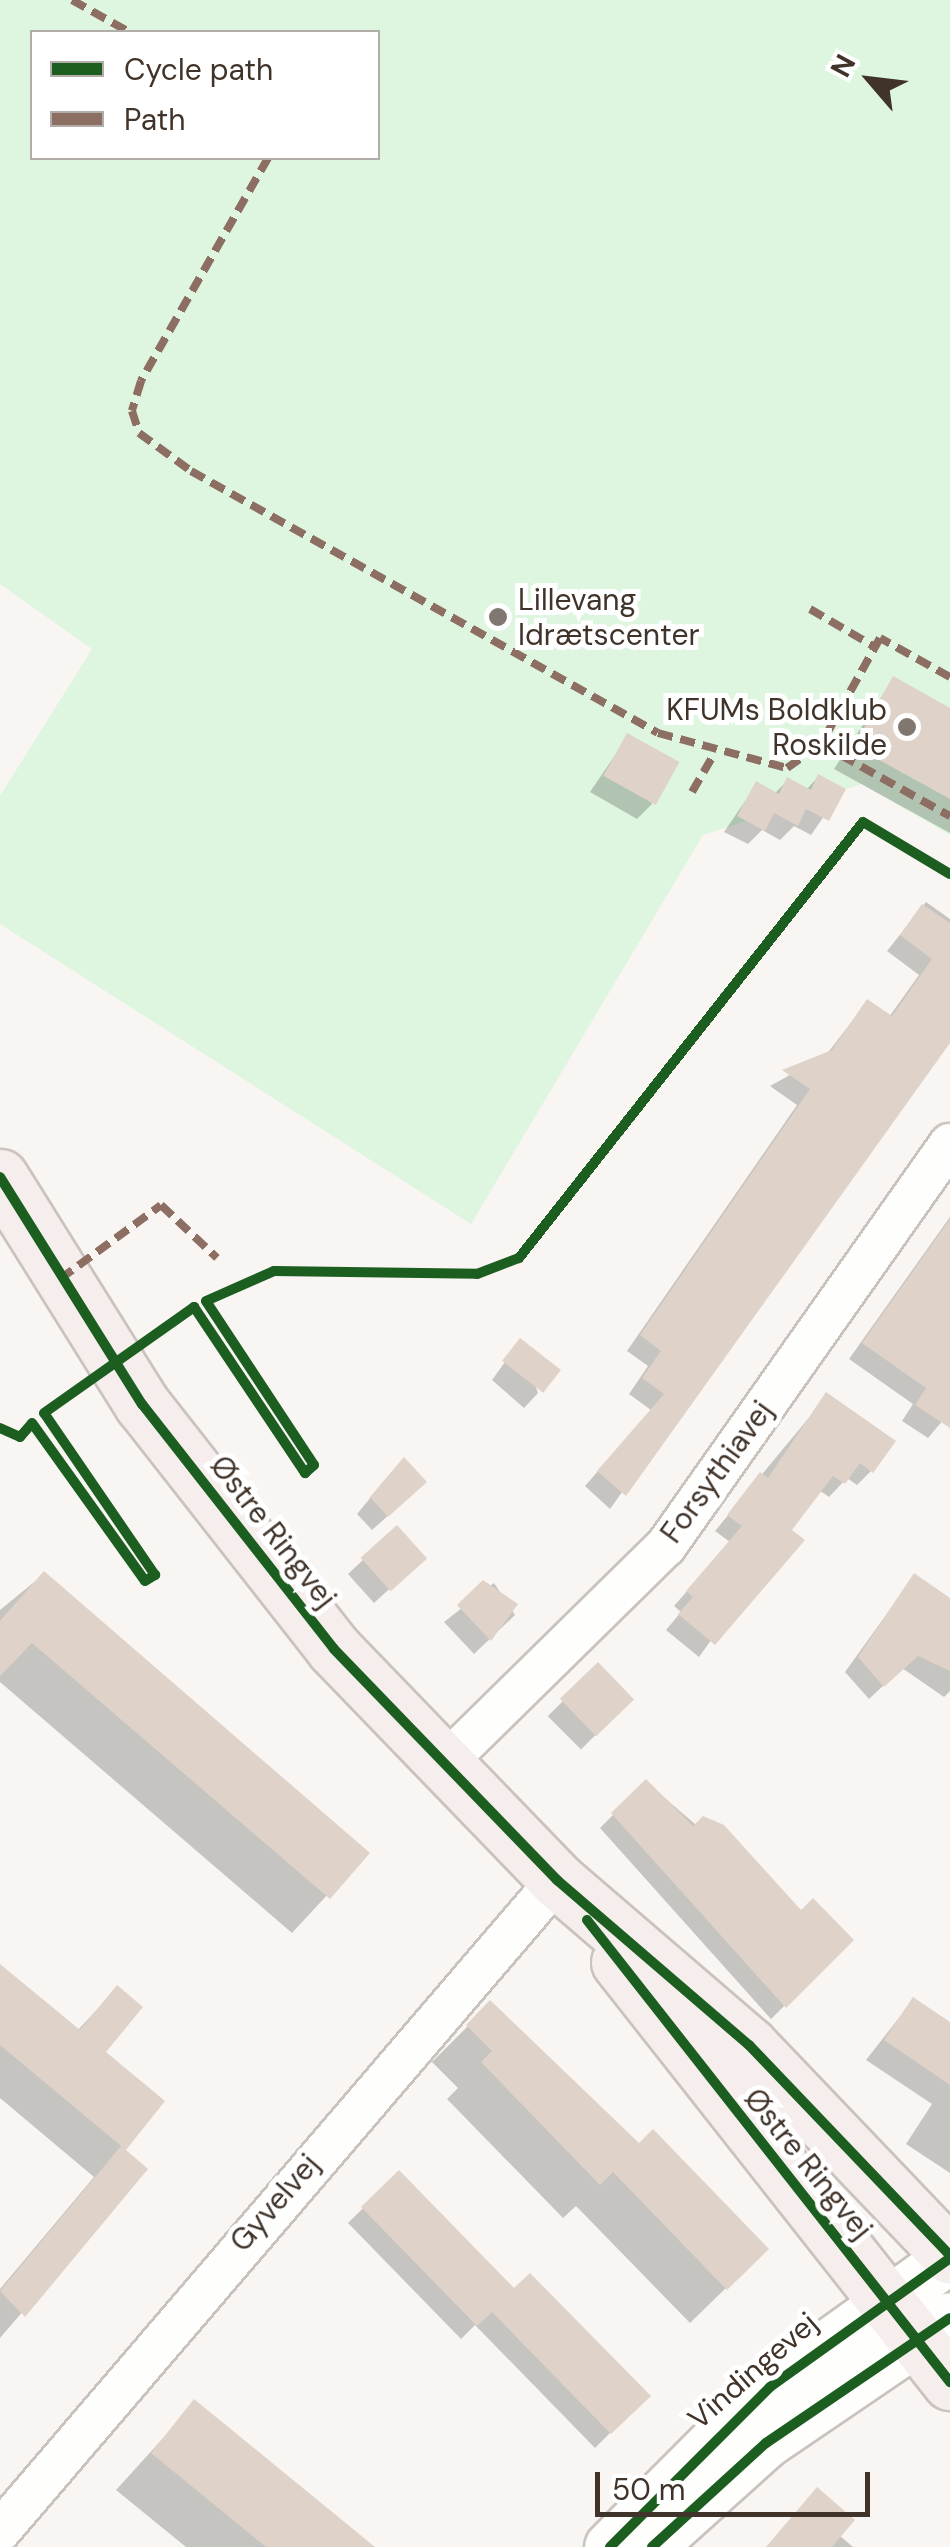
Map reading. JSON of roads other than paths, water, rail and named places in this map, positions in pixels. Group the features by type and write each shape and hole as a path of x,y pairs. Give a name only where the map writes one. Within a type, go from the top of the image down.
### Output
{"main road":[{"name":"Østre Ringvej","path":"0,1177 142,1404 334,1649 557,1880 749,2045 935,2297 950,2382"},
{"name":"Østre Ringvej","path":"557,1880 638,1988 935,2297"}],"street":[{"name":"Forsythiavej","path":"443,1765 666,1546 950,1144"},
{"name":"Gyvelvej","path":"0,2531 557,1880"},
{"name":"Vindingevej","path":"610,2547 703,2446 935,2297"},
{"name":"Vindingevej","path":"652,2547 935,2297"}],"place":[{"name":"Lillevang Idrætscenter","path":"498,617"},
{"name":"KFUMs Boldklub Roskilde","path":"907,727"}]}
